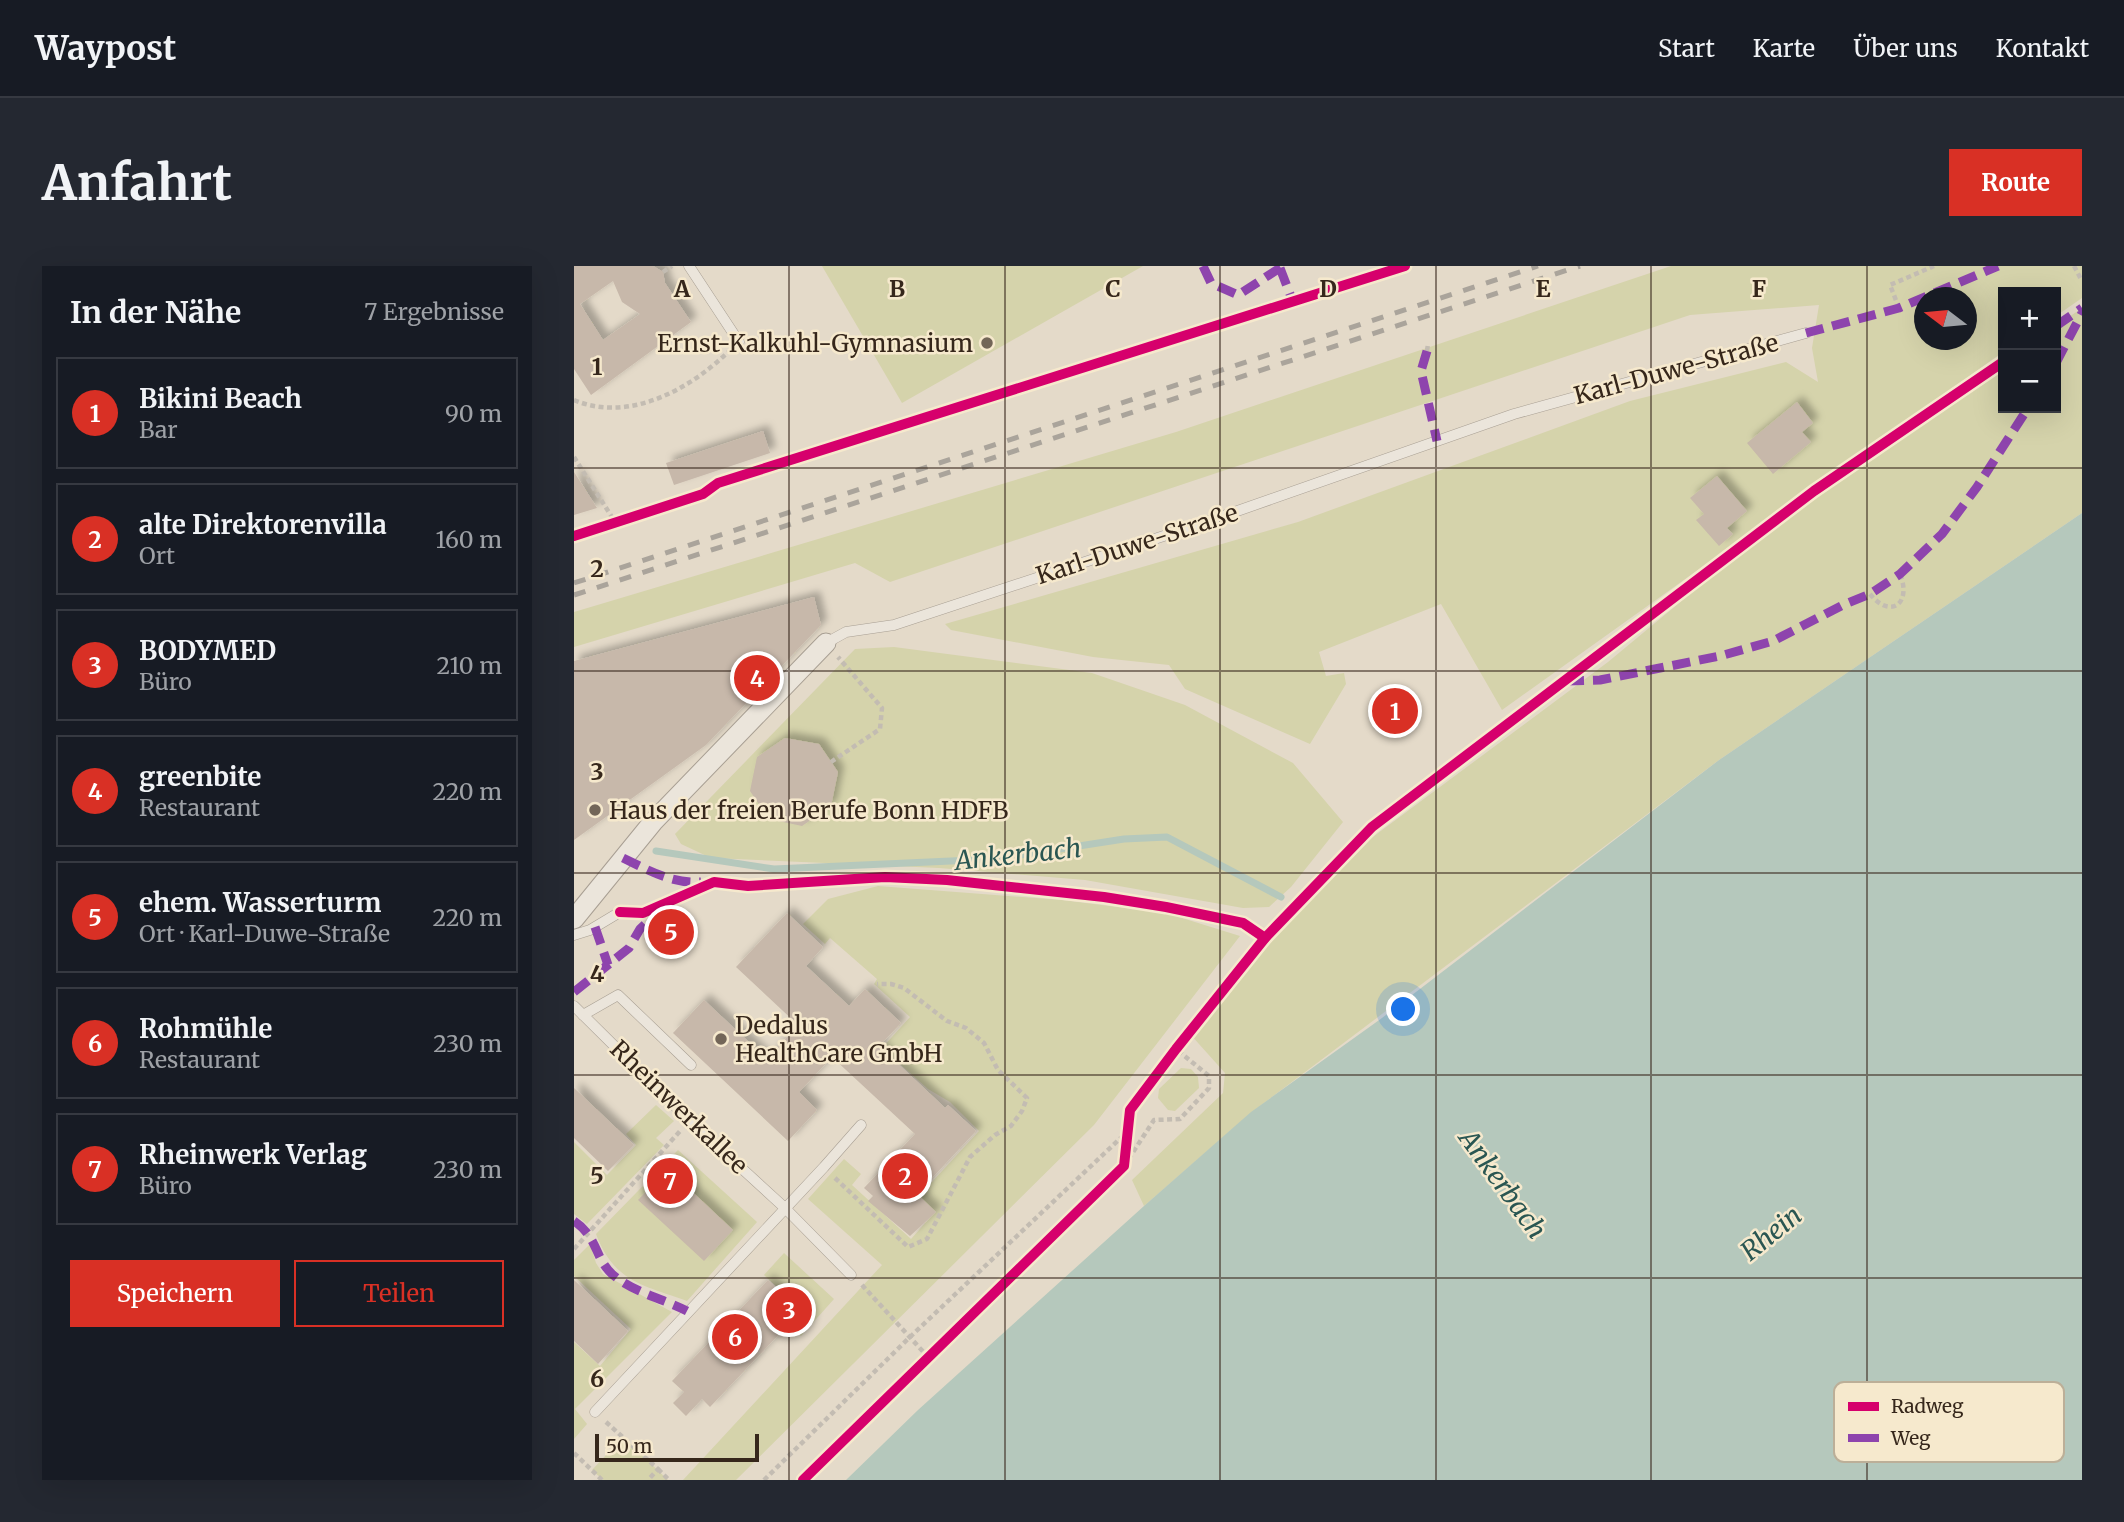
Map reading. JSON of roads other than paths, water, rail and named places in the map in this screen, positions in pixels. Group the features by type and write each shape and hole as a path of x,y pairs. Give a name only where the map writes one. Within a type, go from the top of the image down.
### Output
{"street":[{"name":"Karl-Duwe-Straße","path":"574,919 653,822 826,643"}],"lane":[{"path":"689,266 738,342"},
{"name":"Karl-Duwe-Straße","path":"826,643 846,632 894,625 1203,523 1514,414 1806,333"},
{"path":"574,935 590,930 620,912"},
{"path":"583,1015 618,995 691,1065"},
{"name":"Rheinwerkallee","path":"574,1006 851,1275"},
{"path":"595,1412 861,1125"}],"water":[{"name":"Rhein","path":"2082,513 2082,1480 846,1480 918,1410 1251,1112 1382,1018 1719,760"}],"waterway":[{"name":"Ankerbach","path":"656,851 774,869 995,859 1124,839 1167,837 1281,897"}],"railway":[{"path":"574,583 1538,266"},
{"path":"574,595 1580,266"}],"place":[{"name":"Ernst-Kalkuhl-Gymnasium","path":"987,343"},
{"name":"greenbite","path":"757,678"},
{"name":"Bikini Beach","path":"1395,711"},
{"name":"Haus der freien Berufe Bonn HDFB","path":"595,810"},
{"name":"ehem. Wasserturm","path":"671,932"},
{"name":"Dedalus HealthCare GmbH","path":"721,1039"},
{"name":"alte Direktorenvilla","path":"905,1176"},
{"name":"Rheinwerk Verlag","path":"670,1181"},
{"name":"BODYMED","path":"789,1310"},
{"name":"Rohmühle","path":"735,1337"}]}
